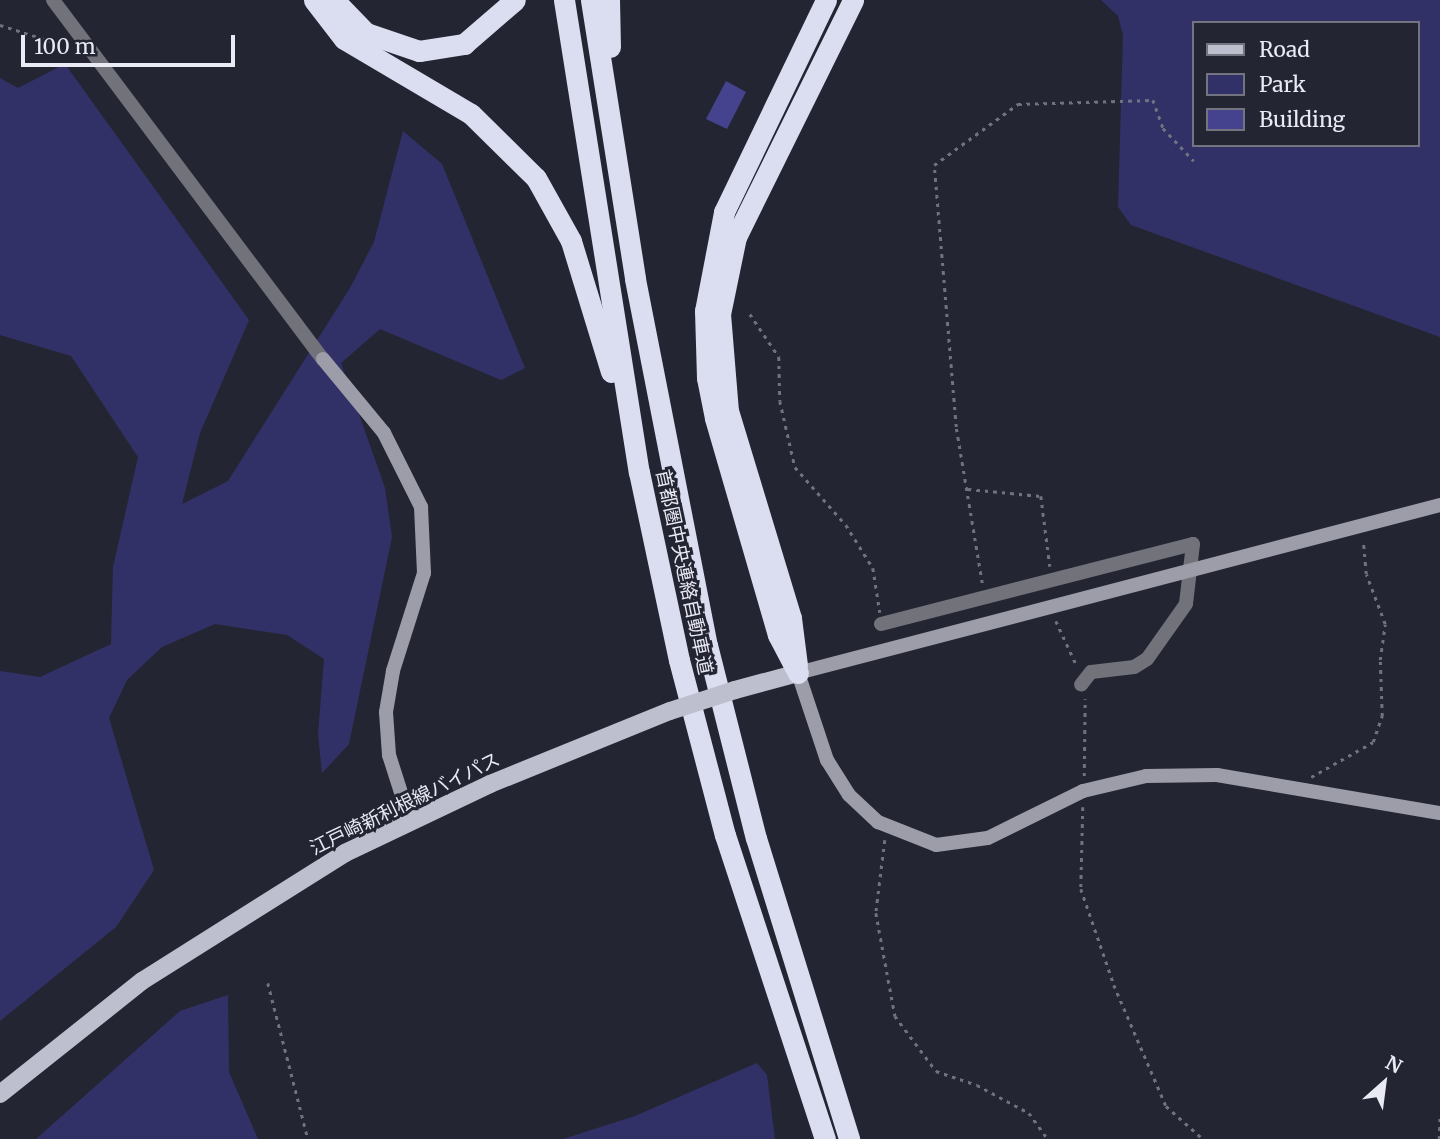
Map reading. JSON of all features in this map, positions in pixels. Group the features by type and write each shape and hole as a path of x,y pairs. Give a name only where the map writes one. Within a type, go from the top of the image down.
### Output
{"highway":[{"path":"314,0 344,39 471,114 536,178 571,241 639,472"},
{"path":"334,0 366,33 419,51 464,44 515,0"},
{"name":"首都圏中央連絡自動車道","path":"564,0 639,472 679,660 725,835 825,1139"},
{"name":"首都圏中央連絡自動車道","path":"591,0 666,451 707,645 756,838 849,1139"},
{"path":"609,0 619,168"},
{"path":"805,42 816,0"},
{"path":"798,673 791,618 713,353 713,312 724,212 826,0"},
{"path":"827,54 845,0"},
{"path":"713,312 736,237 853,0"}],"main road":[{"name":"江戸崎新利根線バイパス","path":"0,1094 200,941 410,821 670,711 798,673"}],"street":[{"path":"54,0 323,359 384,433 413,482 421,507 424,573 393,671 386,712 388,755 410,821"},
{"path":"1440,505 798,673 836,777 857,804 887,827 936,845 975,841 1083,791 1146,776 1217,775 1440,813"},
{"path":"881,624 1193,544 1186,604 1147,659 1134,667 1091,672 1081,685"}],"path":[{"path":"0,25 92,54"},
{"path":"983,597 956,427 934,164 1018,104 1153,100 1163,128 1194,161"},
{"path":"750,314 779,357 780,401 795,467 846,525 873,568 881,624"},
{"path":"1301,790 1315,773 1373,742 1382,716 1380,660 1385,624 1366,573 1362,526"},
{"path":"887,827 876,913 895,1016 936,1071 1029,1112 1048,1139"},
{"path":"268,983 308,1139"},
{"path":"1439,1139 1440,1114"}],"green space":[{"path":"1101,0 1440,0 1440,337 1131,225 1118,207 1123,35 1118,16"},
{"path":"65,64 249,320 200,433 182,504 228,481 350,288 374,242 403,131 442,164 525,368 501,380 380,329 341,363 385,488 392,537 349,744 322,773 318,734 324,659 287,635 215,624 162,647 127,680 109,718 154,870 116,927 0,1021 0,671 40,677 111,644 113,567 138,457 71,356 0,335 0,78 18,88"},
{"path":"228,995 229,1072 258,1139 36,1139 180,1011"},
{"path":"757,1063 767,1075 775,1139 563,1139 635,1116"}],"building":[{"path":"726,81 746,92 727,129 706,119"}]}
